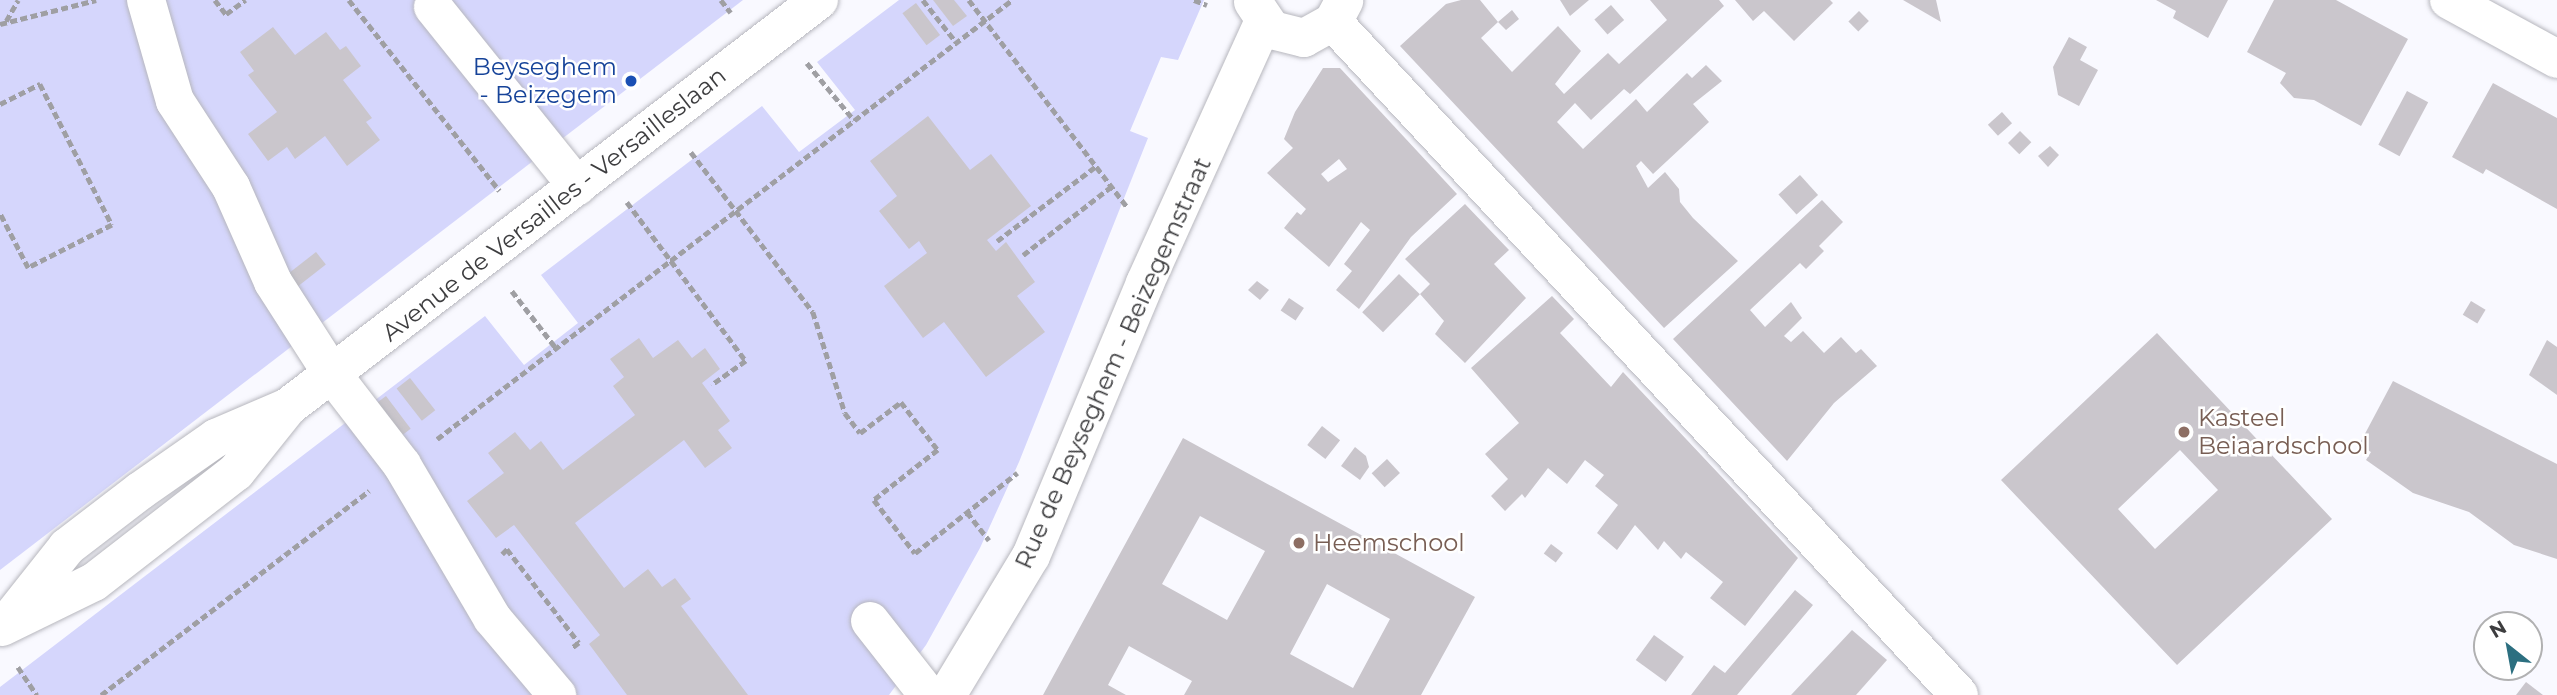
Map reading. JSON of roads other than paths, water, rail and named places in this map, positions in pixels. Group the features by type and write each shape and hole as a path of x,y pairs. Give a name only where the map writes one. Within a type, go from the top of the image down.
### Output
{"street":[{"path":"146,0 175,102 231,187 272,282 332,374 402,465 480,600 557,695"},
{"name":"Avenue de Versailles - Versailleslaan","path":"3,626 67,547 216,438 288,407 819,0"},
{"path":"2449,0 2557,59"},
{"path":"433,7 577,186"},
{"name":"Rue de Beyseghem - Beizegemstraat","path":"947,695 1031,556 1258,11 1282,35 1304,38 1338,11"},
{"path":"1338,11 1959,695"},
{"path":"870,621 928,695"}],"place":[{"name":"Beyseghem - Beizegem","path":"631,81"},
{"name":"Kasteel Beiaardschool","path":"2184,432"},
{"name":"Heemschool","path":"1299,543"}]}
